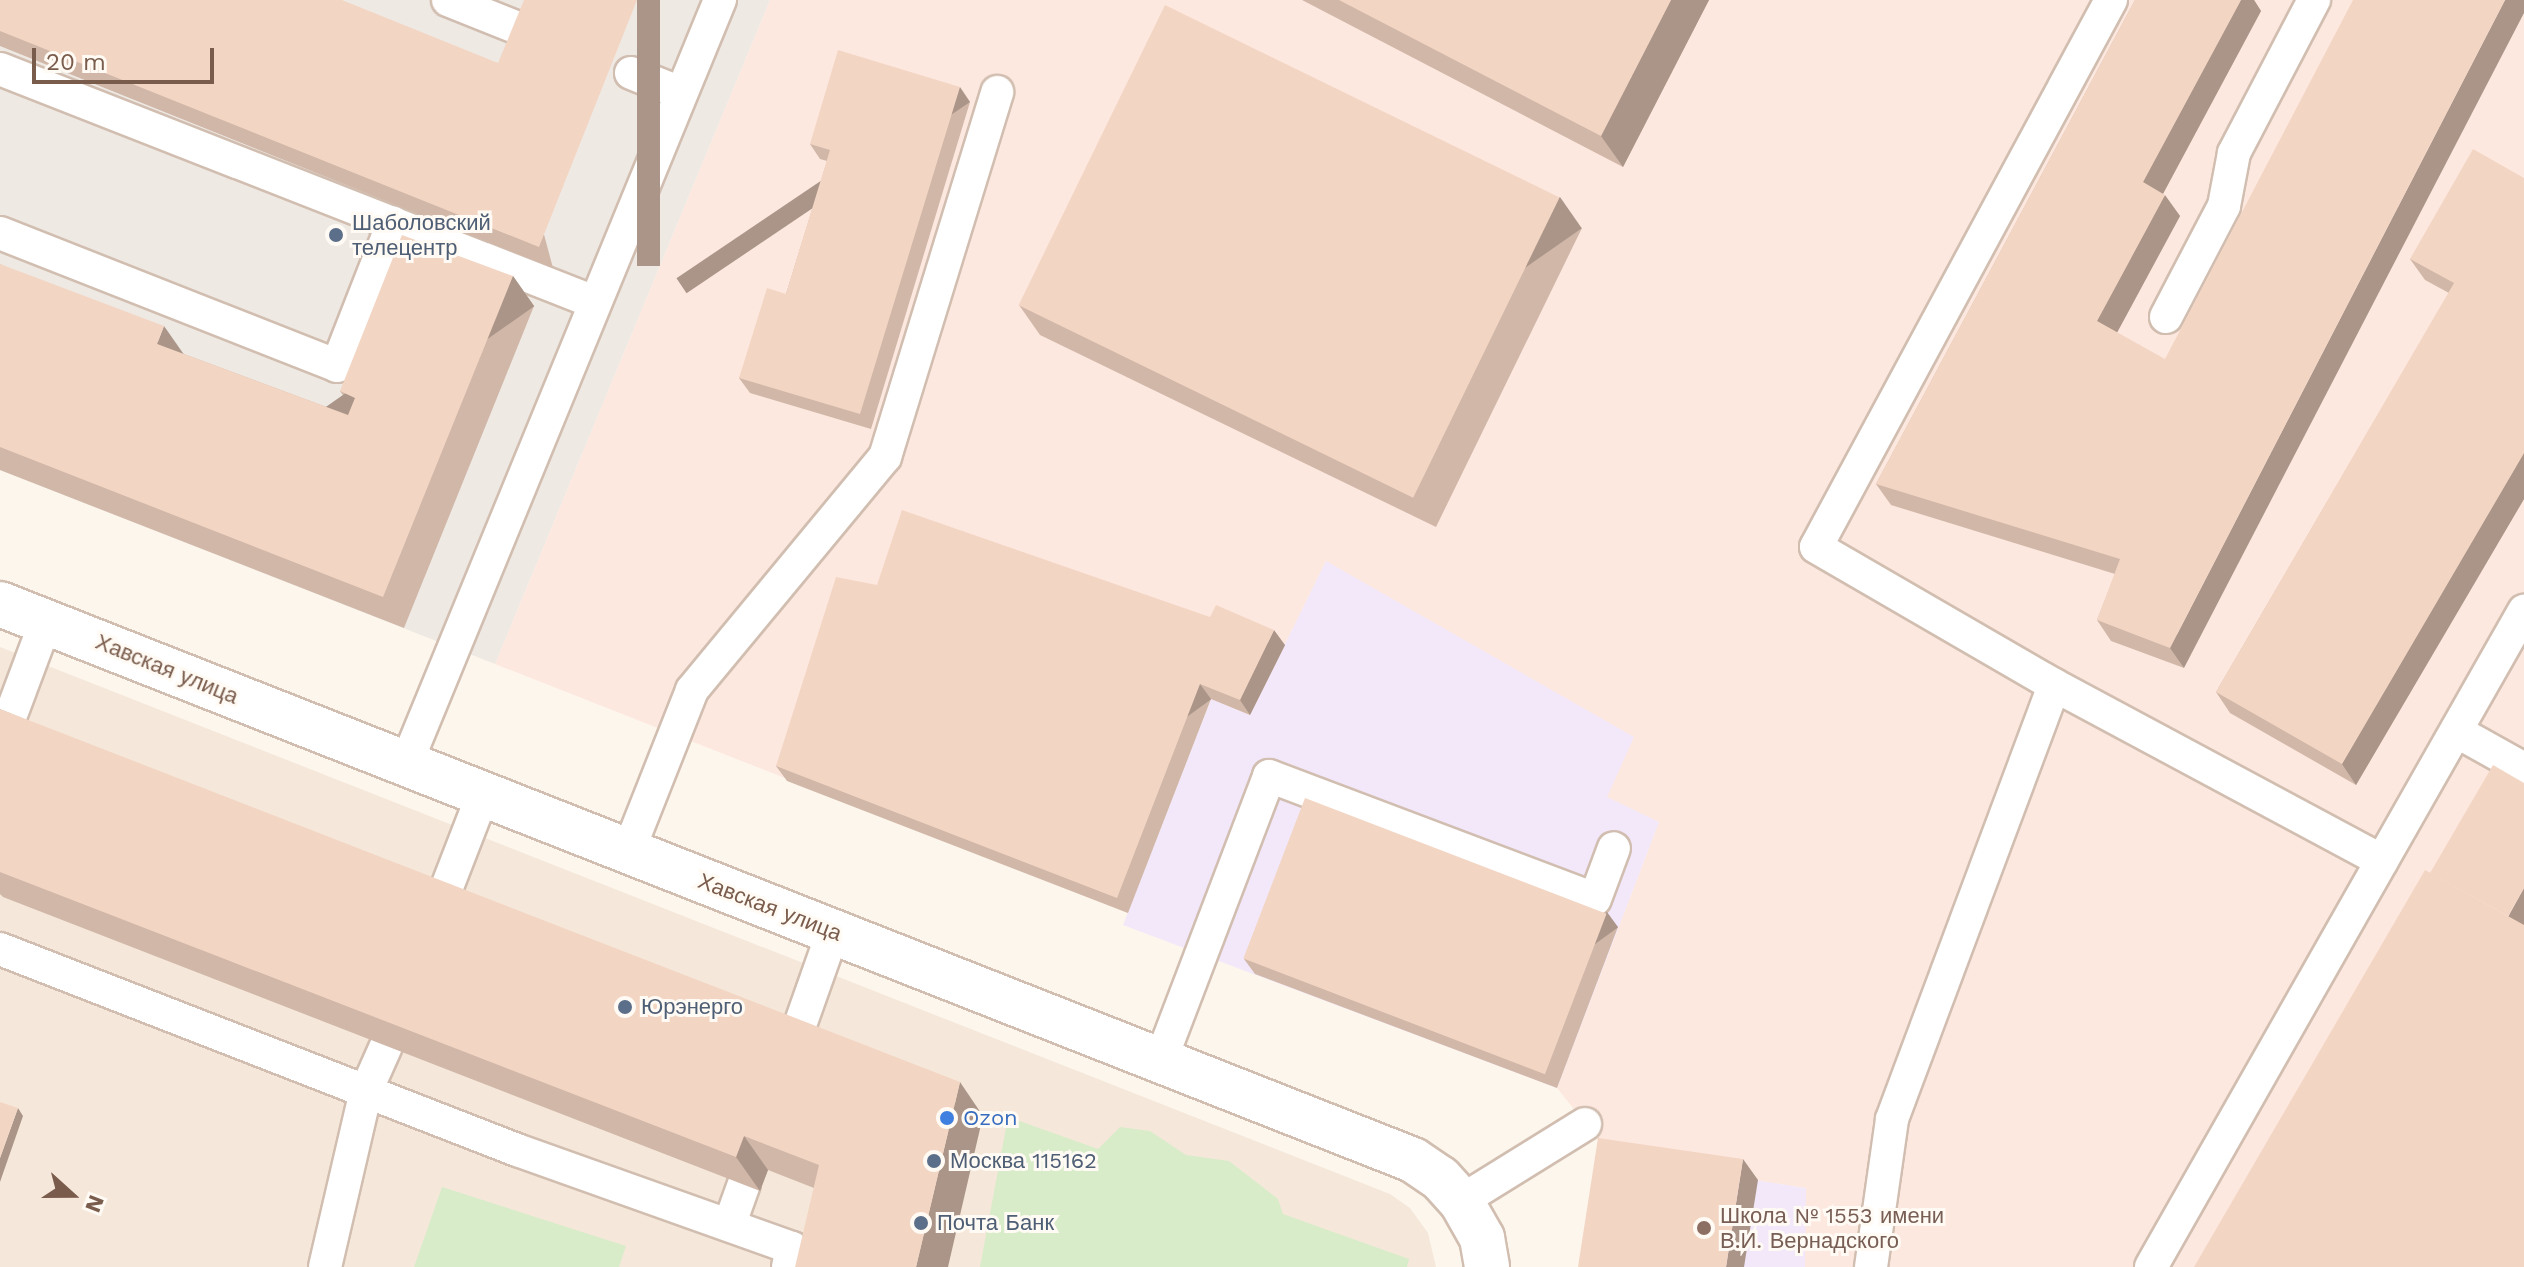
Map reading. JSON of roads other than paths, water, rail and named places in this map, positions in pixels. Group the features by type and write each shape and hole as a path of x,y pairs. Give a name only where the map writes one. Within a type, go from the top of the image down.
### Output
{"street":[{"name":"Хавская улица","path":"0,604 1413,1160 1440,1178 1461,1201 1482,1238 1487,1267"}],"lane":[{"path":"448,0 533,34"},
{"path":"406,764 720,0"},
{"path":"2111,0 1816,547 2054,685 2382,861"},
{"path":"2166,317 2224,206 2234,153 2314,0"},
{"path":"0,69 594,302"},
{"path":"631,73 681,93"},
{"path":"628,852 692,690 885,457 997,92"},
{"path":"0,233 337,366 393,223"},
{"path":"2151,1267 2524,611"},
{"path":"3,736 46,621"},
{"path":"1871,1267 1892,1119 2054,685"},
{"path":"2456,731 2524,769"},
{"path":"1160,1062 1269,776 1595,899 1614,848"},
{"path":"440,905 483,794"},
{"path":"794,1042 833,932"},
{"path":"0,949 517,1150 730,1223 792,1248 788,1267"},
{"path":"325,1267 366,1091 386,1046"},
{"path":"1461,1201 1585,1124"},
{"path":"730,1223 744,1184"}],"place":[{"name":"Шаболовский телецентр","path":"336,235"},
{"name":"Юрэнерго","path":"625,1007"},
{"name":"Ozon","path":"947,1118"},
{"name":"Москва 115162","path":"934,1161"},
{"name":"Почта Банк","path":"921,1223"},
{"name":"Школа № 1553 имени В.И. Вернадского","path":"1704,1228"}]}
